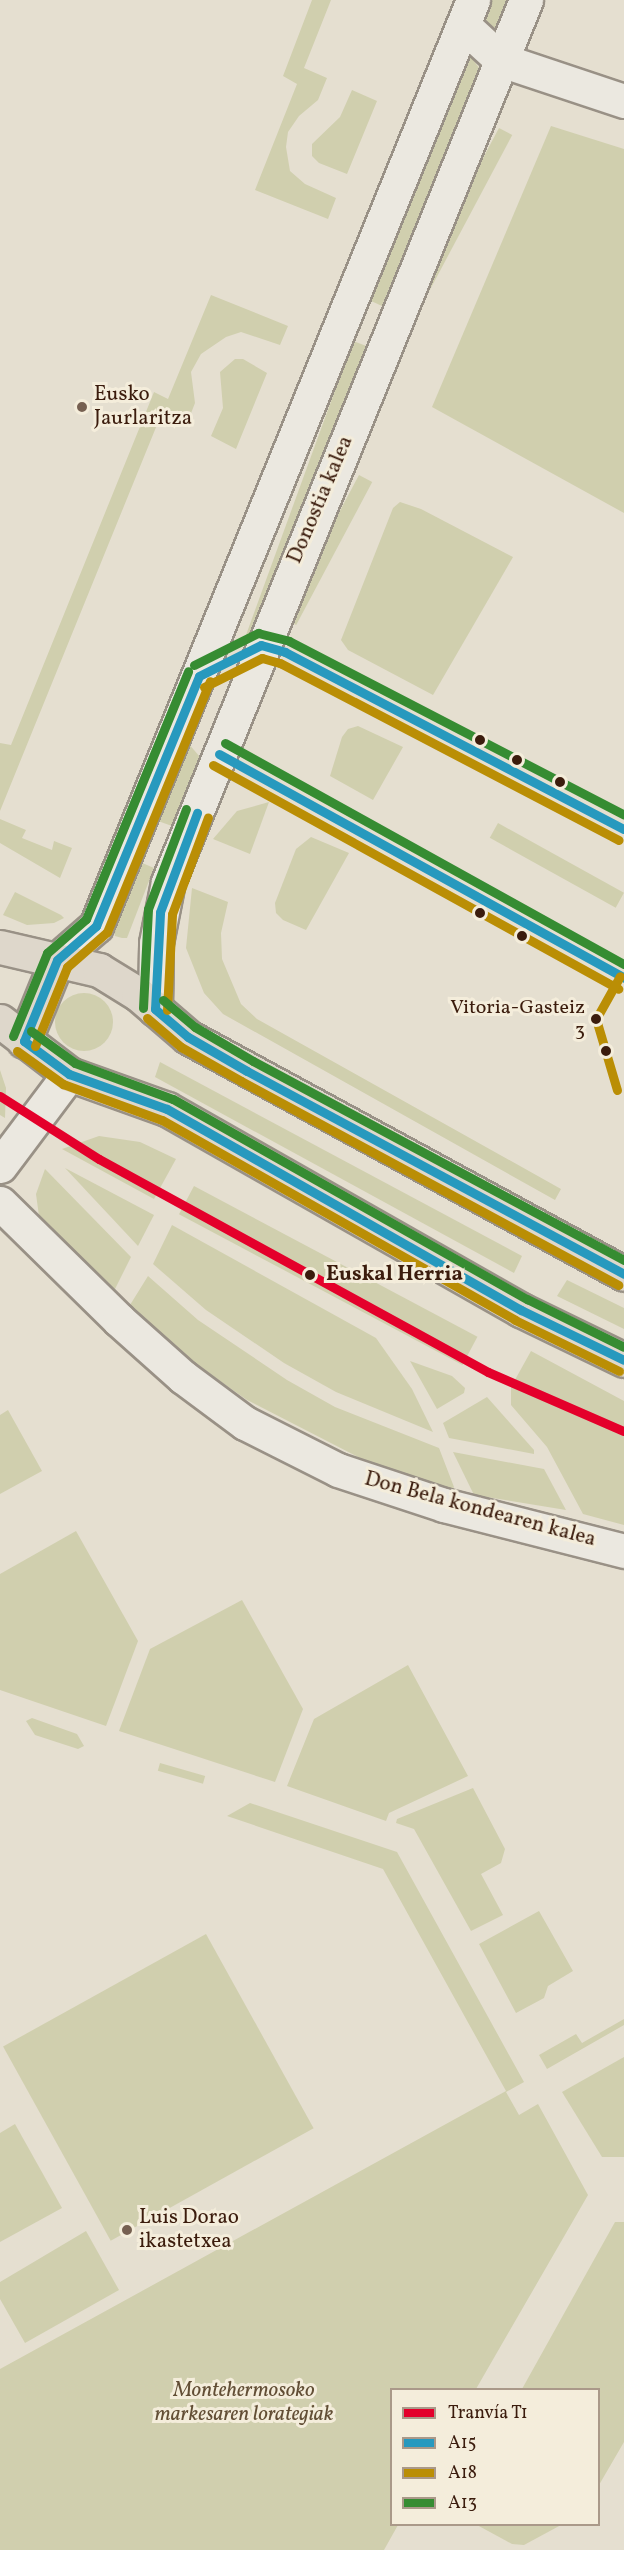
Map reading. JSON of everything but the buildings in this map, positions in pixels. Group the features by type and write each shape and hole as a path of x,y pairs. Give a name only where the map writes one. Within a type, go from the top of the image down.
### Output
{"main road":[{"path":"0,946 23,955 99,970 207,1048 624,1274"},
{"path":"57,960 12,1031 69,1074 167,1109 521,1310 624,1360"}],"street":[{"name":"Donostia kalea","path":"155,1009 156,943 168,882 526,0"},
{"path":"468,12 501,60 624,101"},
{"path":"57,960 96,926 468,12"},
{"path":"0,1166 69,1074"},
{"name":"Don Bela kondearen kalea","path":"0,1203 127,1327 183,1377 245,1424 338,1470 444,1505 624,1551"}],"green space":[{"path":"312,0 331,0 304,68 327,78 318,100 299,116 288,132 286,147 290,171 305,184 336,198 328,219 255,190 297,84 283,76"},
{"path":"489,0 508,0 494,38 481,19"},
{"path":"467,52 480,69 382,306 369,300"},
{"path":"352,90 377,101 347,174 319,163 312,156 312,144 340,117"},
{"path":"551,126 624,149 624,513 432,407"},
{"path":"499,128 512,135 420,308 407,301"},
{"path":"211,295 288,326 280,345 241,332 226,337 201,354 191,372 195,403 186,426 161,415 0,811 0,743 11,745 154,392 168,399"},
{"path":"353,341 367,346 258,647 244,642"},
{"path":"235,359 243,359 267,373 236,449 211,436 223,408 220,372"},
{"path":"359,475 372,482 296,625 283,618"},
{"path":"400,502 421,509 513,557 433,695 348,650 341,640 393,508"},
{"path":"358,726 403,747 373,800 330,776 342,737 348,729"},
{"path":"188,743 200,757 172,826 158,821"},
{"path":"269,802 250,854 213,839 237,811"},
{"path":"0,819 26,830 22,838 52,850 54,841 72,848 60,878 0,843"},
{"path":"498,823 624,893 616,908 490,838"},
{"path":"311,837 349,853 306,930 283,920 276,913 275,903 296,849"},
{"path":"140,862 154,868 127,938 115,936 114,925"},
{"path":"192,888 228,902 221,933 222,959 241,1004 257,1019 561,1189 555,1200 223,1014 204,993 186,948"},
{"path":"15,892 64,918 54,923 27,925 3,915"},
{"path":"78,993 90,993 100,997 109,1006 113,1028 105,1043 90,1051 78,1051 68,1047 59,1038 55,1028 55,1016 59,1006 68,997"},
{"path":"160,1062 522,1256 514,1273 155,1077"},
{"path":"0,1070 6,1088 5,1118 0,1115"},
{"path":"99,1136 140,1142 176,1159 154,1199 62,1149"},
{"path":"65,1168 154,1215 138,1246"},
{"path":"45,1169 131,1257 115,1289 109,1288 39,1216 36,1194"},
{"path":"194,1186 477,1337 462,1365 179,1214"},
{"path":"172,1225 376,1338 412,1389 433,1432 336,1392 284,1363 206,1310 153,1264"},
{"path":"148,1276 198,1320 287,1380 335,1407 439,1448 454,1487 452,1490 362,1459 247,1400 193,1362 131,1311 130,1305"},
{"path":"567,1280 624,1308 624,1329 557,1296"},
{"path":"531,1351 624,1401 624,1525 583,1514 547,1447 511,1405 511,1387"},
{"path":"410,1361 452,1376 465,1388 464,1393 437,1409"},
{"path":"487,1397 534,1450 534,1454 449,1438 443,1423"},
{"path":"8,1410 42,1471 0,1494 0,1415"},
{"path":"453,1452 544,1469 566,1510 474,1495"},
{"path":"76,1531 138,1641 106,1726 0,1690 0,1574"},
{"path":"242,1600 303,1709 275,1782 119,1731 150,1649"},
{"path":"408,1665 468,1776 389,1813 386,1821 287,1786 314,1719"},
{"path":"32,1718 77,1734 84,1746 78,1749 35,1735 26,1721"},
{"path":"160,1763 205,1776 203,1784 158,1771"},
{"path":"473,1788 505,1849 501,1863 481,1874 503,1915 471,1931 414,1829 396,1823 397,1819"},
{"name":"Montehermosoko markesaren lorategiak","path":"250,1803 397,1852 524,2082 506,2092 519,2115 538,2104 588,2195 477,2388 390,2388 390,2526 397,2526 384,2550 0,2550 0,2369 506,2091 383,1869 227,1816"},
{"path":"539,1911 573,1971 548,1986 544,1998 516,2013 479,1944"},
{"path":"206,1934 314,2128 111,2241 3,2046"},
{"path":"624,2019 624,2025 547,2069 539,2055 576,2034 582,2043"},
{"path":"624,2057 624,2157 602,2157 562,2092"},
{"path":"15,2124 62,2208 0,2242 0,2133"},
{"path":"615,2222 624,2222 624,2442 600,2483 600,2388 523,2388"},
{"path":"86,2231 119,2290 25,2343 0,2299 0,2282"},
{"path":"479,2526 559,2526 524,2545 512,2544"}],"tram line":[{"name":"T1","path":"0,1096 99,1159 488,1372 624,1431"}],"transit line":[{"name":"A13","path":"194,665 258,633 289,641 624,815"},
{"name":"A15","path":"199,676 261,645 285,652 624,829"},
{"name":"A18","path":"204,687 262,658 280,663 618,840"},
{"name":"A13","path":"13,1036 47,953 86,919 188,671"},
{"name":"A15","path":"24,1041 57,960 96,926 199,676"},
{"name":"A18","path":"35,1046 67,967 107,932 210,681"},
{"name":"A13","path":"225,743 624,964"},
{"name":"A15","path":"219,754 624,978"},
{"name":"A18","path":"213,765 618,989"},
{"name":"A13","path":"143,1008 148,909 186,809"},
{"name":"A15","path":"155,1009 160,912 197,813"},
{"name":"A18","path":"167,1010 172,914 208,817"},
{"name":"A18","path":"617,1090 596,1019 620,976"},
{"name":"A13","path":"163,1000 195,1027 253,1061 624,1260"},
{"name":"A15","path":"155,1009 188,1037 247,1071 624,1274"},
{"name":"A18","path":"147,1018 181,1047 618,1285"},
{"name":"A13","path":"31,1031 75,1063 173,1099 527,1299 624,1347"},
{"name":"A15","path":"24,1041 69,1074 167,1109 521,1310 624,1360"},
{"name":"A18","path":"17,1051 63,1084 162,1120 515,1320 619,1371"}],"place":[{"name":"Eusko Jaurlaritza","path":"82,407"},
{"name":"Vitoria-Gasteiz 3","path":"596,1019"},
{"name":"Euskal Herria","path":"310,1275"},
{"name":"Luis Dorao ikastetxea","path":"127,2230"}]}
